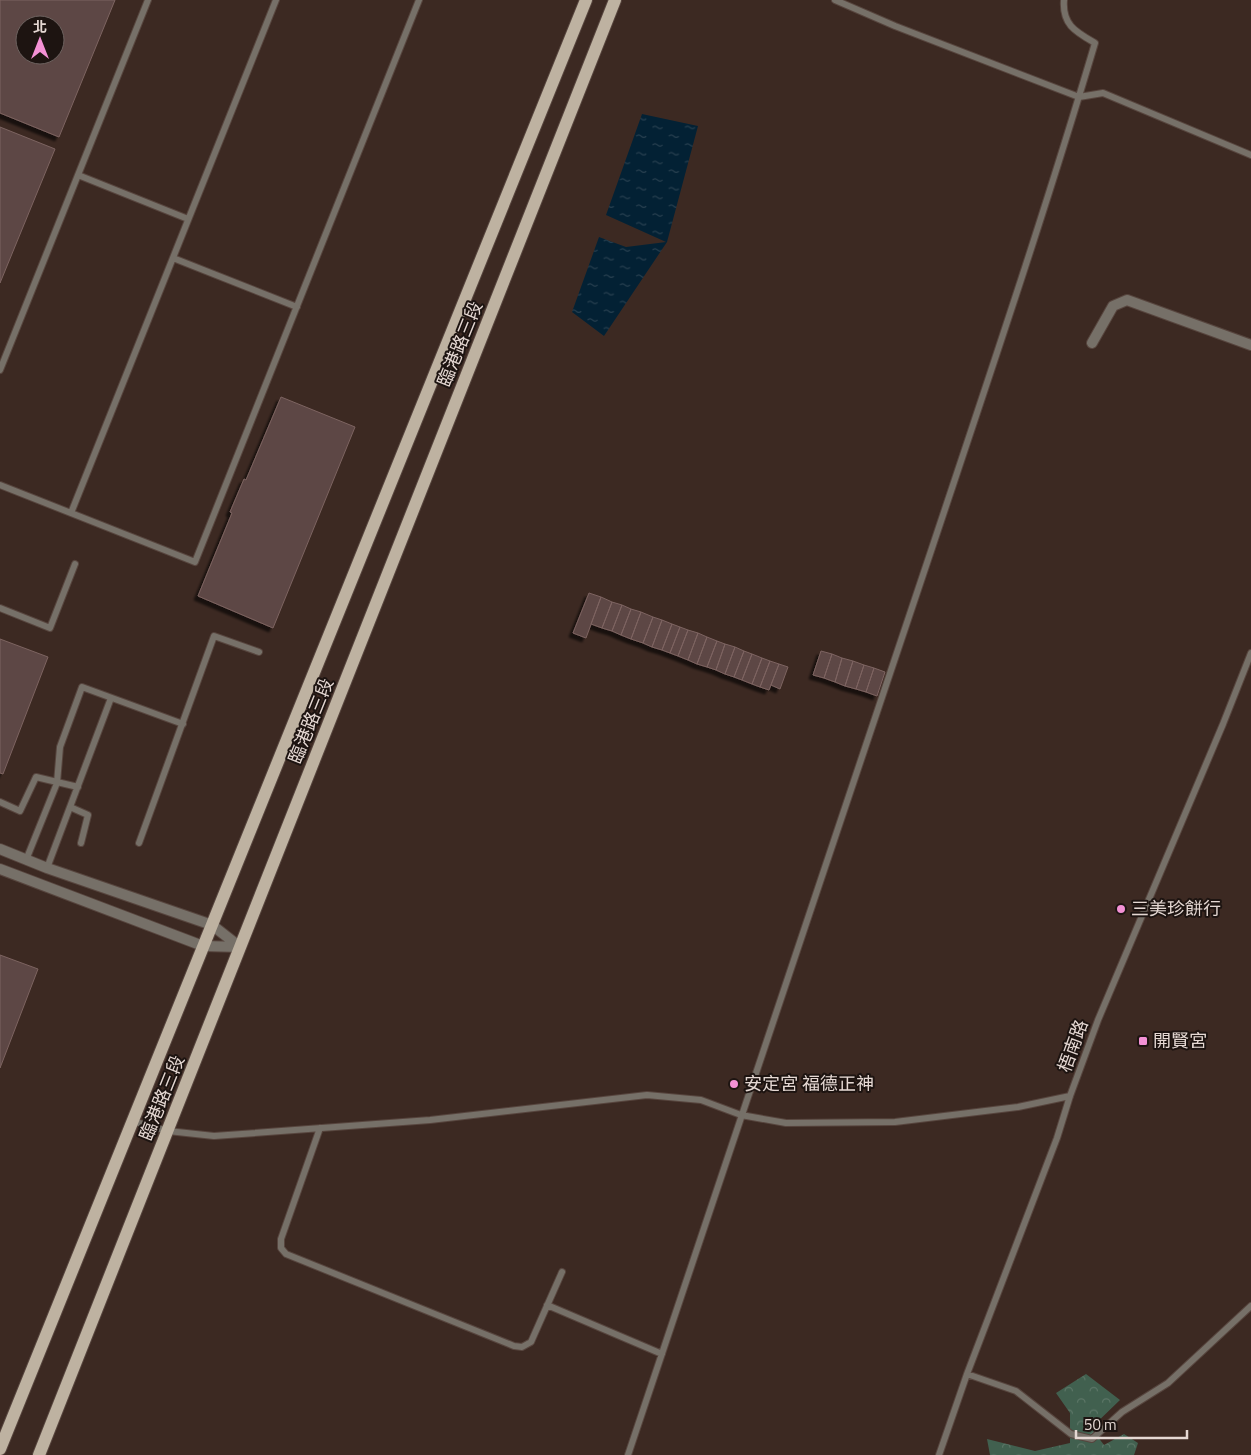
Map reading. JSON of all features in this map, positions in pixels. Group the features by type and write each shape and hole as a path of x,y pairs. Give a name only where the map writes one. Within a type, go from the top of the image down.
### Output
{"main road":[{"name":"臨港路三段","path":"0,1449 586,0"},
{"name":"臨港路三段","path":"39,1455 615,0"}],"street":[{"path":"1092,343 1112,306 1127,300 1251,345"},
{"path":"0,849 47,868 212,925 240,947"},
{"path":"0,869 203,946 240,947"}],"lane":[{"path":"0,370 148,0"},
{"path":"71,513 276,0"},
{"path":"0,485 195,562 419,0"},
{"path":"835,0 895,26 1079,97 1103,93 1251,155"},
{"path":"628,1455 932,550 1023,275 1079,97 1095,42 1074,30 1063,12 1064,0"},
{"path":"78,175 188,219"},
{"path":"173,258 297,307"},
{"path":"0,608 50,628 75,564"},
{"path":"139,843 214,636 259,652"},
{"name":"梧南路","path":"939,1455 967,1374 1057,1138 1070,1096 1098,1020 1251,653"},
{"path":"26,860 58,783 60,747 82,687 183,724"},
{"path":"47,868 111,698"},
{"path":"0,802 20,811 36,777 78,787"},
{"path":"70,807 88,815 81,843"},
{"path":"132,1122 168,1131 214,1136 430,1120 647,1095 701,1100 741,1114 786,1123 895,1122 1018,1107 1070,1096"},
{"path":"320,1128 280,1239 281,1248 286,1254 522,1348 531,1342 562,1272"},
{"path":"548,1305 662,1354"},
{"path":"967,1374 1016,1391 1071,1434 1092,1439 1122,1412 1168,1383 1251,1306"}],"green space":[{"path":"1086,1374 1120,1400 1091,1428 1104,1445 1124,1434 1138,1443 1134,1455 990,1455 987,1439 1035,1451 1070,1443 1070,1413 1056,1393"}],"water":[{"path":"642,114 698,126 667,242 604,336 572,312 599,237 626,247 666,242 606,215"}],"building":[{"path":"0,0 115,0 59,137 0,113"},
{"path":"0,127 55,149 0,283"},
{"path":"281,397 355,427 273,628 198,596 232,513 230,512 244,479 246,480"},
{"path":"589,593 601,597 586,638 573,633"},
{"path":"601,597 612,602 602,628 591,624"},
{"path":"612,602 622,605 612,631 602,628"},
{"path":"622,605 631,609 621,635 612,631"},
{"path":"631,609 641,612 631,639 621,635"},
{"path":"641,612 653,617 643,643 631,639"},
{"path":"653,617 662,620 652,647 643,643"},
{"path":"662,620 672,624 662,650 652,647"},
{"path":"672,624 680,627 670,653 662,650"},
{"path":"680,627 688,630 678,656 670,653"},
{"path":"688,630 698,633 688,660 678,656"},
{"path":"698,633 707,637 697,664 688,660"},
{"path":"707,637 717,641 707,667 697,664"},
{"path":"0,639 48,657 3,774 0,773"},
{"path":"717,641 725,644 716,670 707,667"},
{"path":"725,644 735,647 725,674 716,670"},
{"path":"735,647 744,651 734,677 725,674"},
{"path":"744,651 752,654 742,680 734,677"},
{"path":"821,651 832,654 824,678 813,675"},
{"path":"752,654 762,658 752,684 742,680"},
{"path":"832,654 842,658 835,682 824,678"},
{"path":"762,658 770,661 760,687 752,684"},
{"path":"842,658 853,661 845,686 835,682"},
{"path":"770,661 779,664 769,690 760,687"},
{"path":"853,661 864,665 856,689 845,686"},
{"path":"779,664 788,667 780,689 771,685"},
{"path":"864,665 874,668 866,692 856,689"},
{"path":"874,668 885,672 877,696 866,692"},
{"path":"0,955 38,969 0,1068"}],"place":[{"name":"三美珍餅行","path":"1121,909"},
{"name":"開賢宮","path":"1143,1041"},
{"name":"安定宮 福德正神","path":"734,1084"}]}
